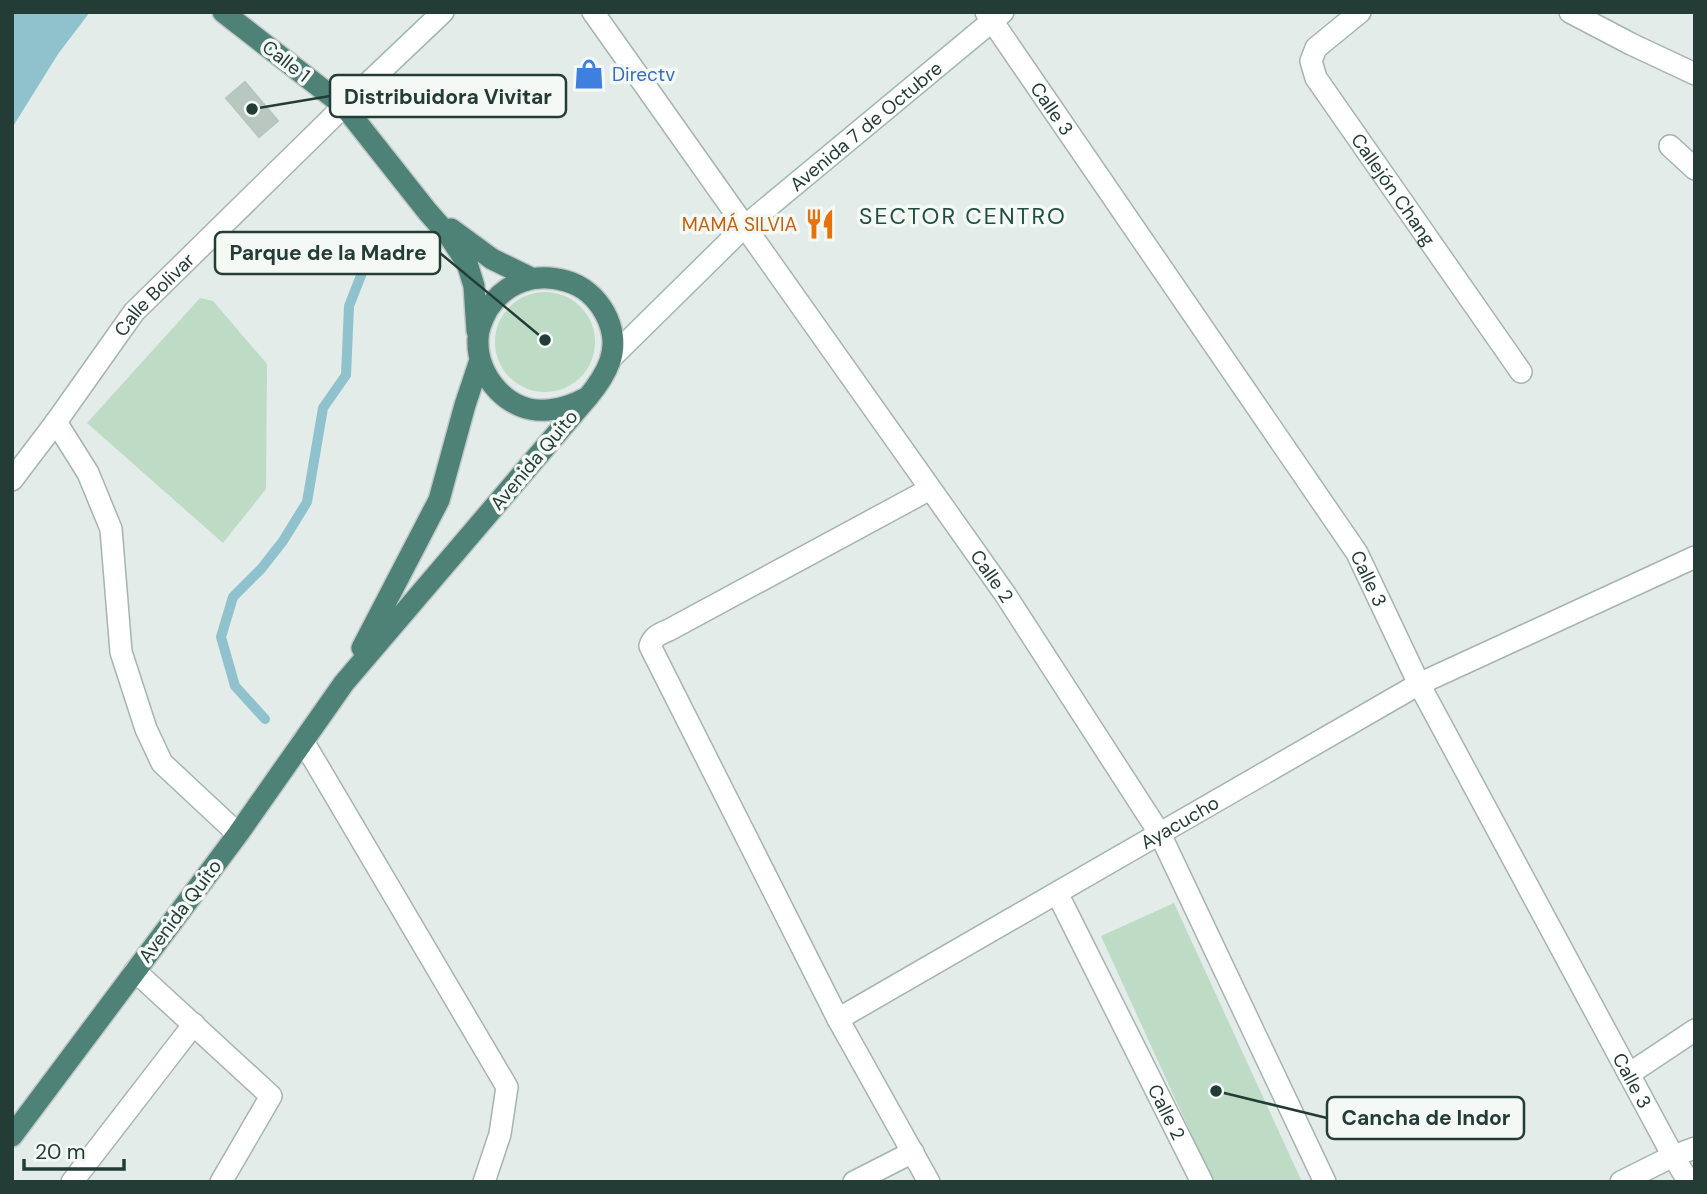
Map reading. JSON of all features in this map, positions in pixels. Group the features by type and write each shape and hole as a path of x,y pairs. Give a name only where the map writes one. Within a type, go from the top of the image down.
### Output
{"highway":[{"name":"Calle 1","path":"223,12 344,106 450,236 467,263 474,286 478,338"},
{"name":"Calle 1","path":"427,211 492,259 531,278"},
{"path":"553,277 573,283 592,295 606,313 613,335 611,358 603,379 588,397 568,407 545,411 522,407 503,396 489,380 480,360 478,338 483,318 495,299 511,285 531,278 553,277"},
{"name":"Avenida Quito","path":"344,683 439,500 480,360"},
{"name":"Avenida Quito","path":"12,1136 238,834 344,683 588,397"}],"street":[{"name":"Calle Bolivar","path":"12,480 134,312 443,12"},
{"name":"Calle 2","path":"593,12 1005,594 1160,834 1325,1182"},
{"name":"Callejón Chang","path":"1360,12 1316,48 1311,61 1315,78 1521,373"},
{"path":"1570,12 1695,74"},
{"name":"Avenida 7 de Octubre","path":"611,358 745,226 994,15"},
{"name":"Calle 3","path":"994,15 1357,553 1419,684 1689,1182"},
{"path":"1670,146 1695,169"},
{"path":"56,422 88,473 111,528 121,652 146,729 162,763 238,834"},
{"path":"929,1182 838,1019 650,646 658,635 930,489"},
{"name":"Ayacucho","path":"838,1019 1419,684 1695,557"},
{"path":"303,741 507,1087 500,1134 484,1182"},
{"name":"Calle 2","path":"1057,893 1202,1182"},
{"path":"135,971 271,1096 221,1182"},
{"path":"72,1182 194,1024"},
{"path":"1629,1074 1695,1030"},
{"path":"1621,1182 1695,1148"},
{"path":"854,1182 912,1152"}],"green space":[{"path":"545,292 564,296 580,307 591,323 595,342 591,361 580,377 564,388 545,392 526,388 510,377 499,361 495,342 499,323 510,307 526,296"},
{"path":"200,298 213,301 267,364 266,489 223,543 87,423"},
{"path":"1174,903 1302,1182 1213,1182 1101,936"}],"water":[{"path":"12,12 90,12 58,54 12,128"}],"building":[{"path":"245,82 278,121 259,137 226,98"}],"waterway":[{"path":"265,719 235,686 221,637 233,597 261,569 283,541 307,502 323,408 346,375 349,306 362,273"}],"place":[{"name":"Directv","path":"589,74"},
{"name":"Distribuidora Vivitar","path":"252,109"},
{"name":"MAMÁ SILVIA","path":"820,224"},
{"name":"Parque de la Madre","path":"545,340"},
{"name":"Cancha de Indor","path":"1216,1091"}],"district":[{"name":"SECTOR CENTRO","path":"963,216"}]}
